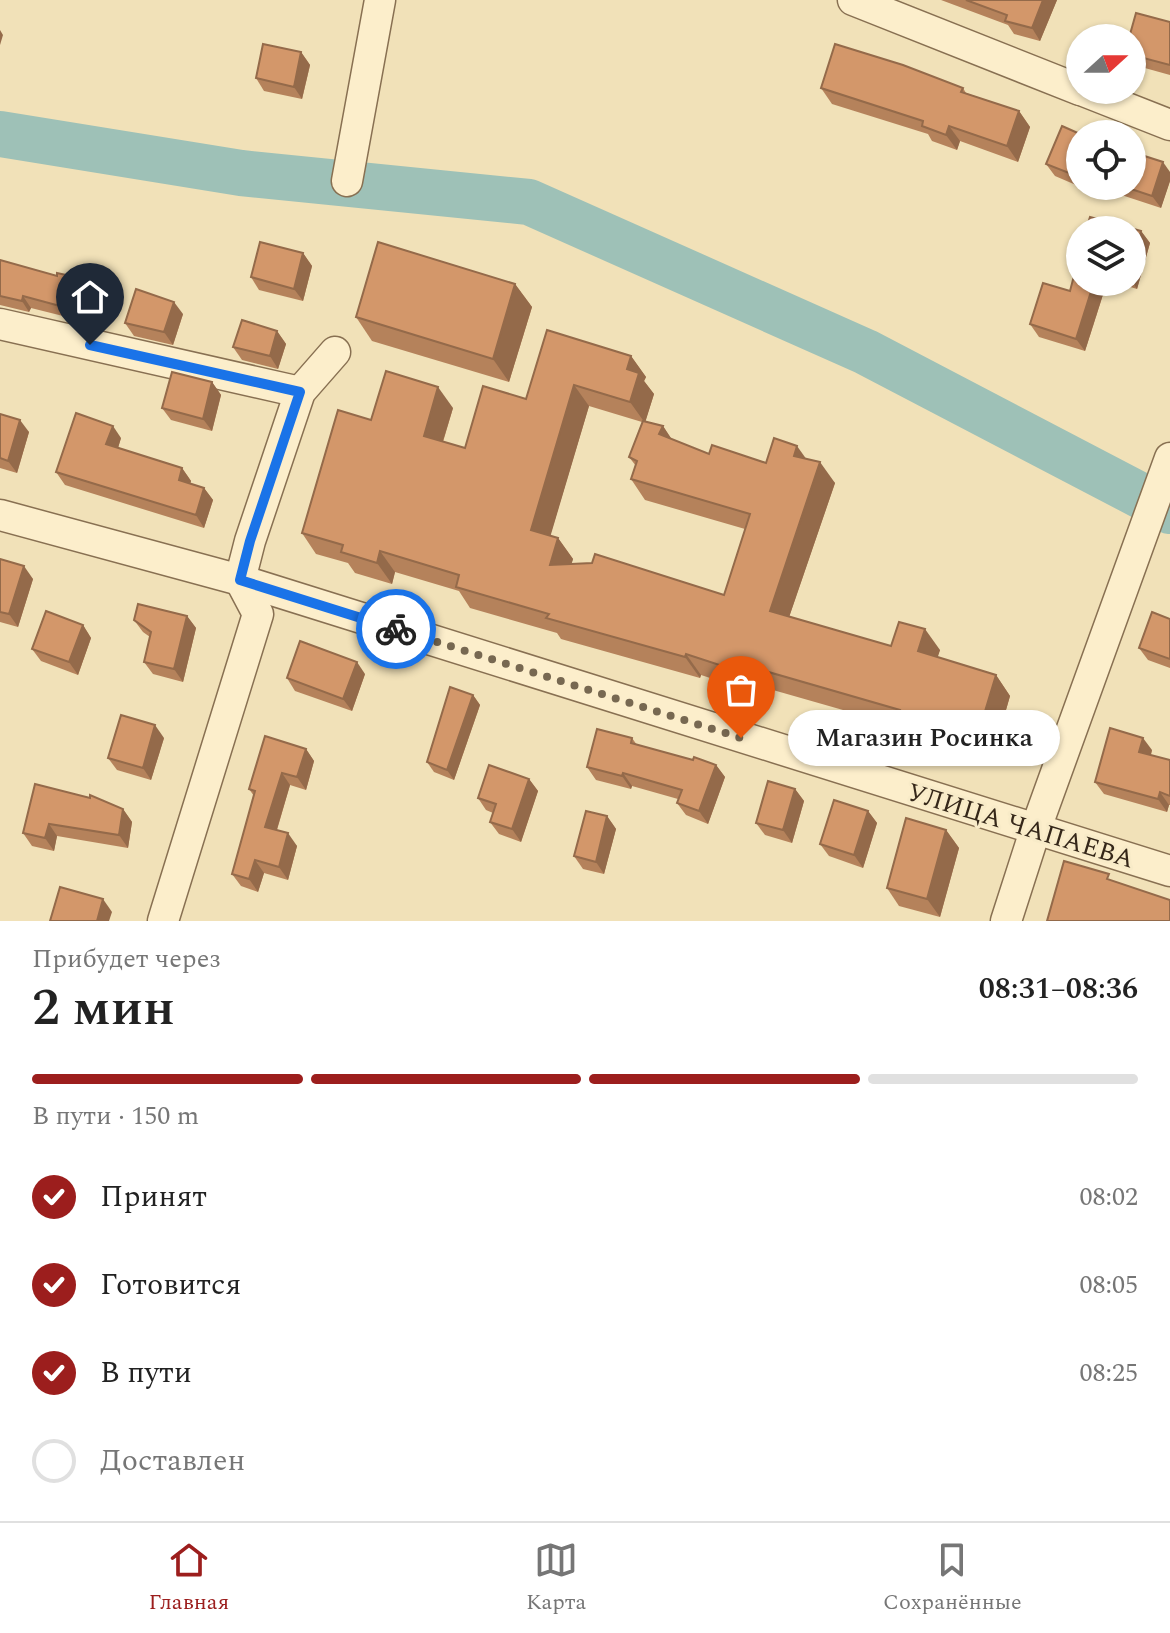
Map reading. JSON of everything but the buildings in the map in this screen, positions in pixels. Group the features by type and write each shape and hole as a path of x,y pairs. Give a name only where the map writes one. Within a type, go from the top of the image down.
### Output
{"street":[{"path":"347,181 380,0"},
{"path":"853,0 1066,84"},
{"path":"1116,104 1170,125"},
{"path":"0,324 300,392"},
{"path":"163,921 258,614 240,580 250,541 300,392 335,352"},
{"path":"1006,921 1035,831 1170,458"},
{"name":"УЛИЦА ЧАПАЕВА","path":"0,515 240,580 1170,871"}],"waterway":[{"path":"0,134 241,173 529,202 866,352 1170,511"}],"way so far":[{"path":"396,629 741,738"}],"place":[{"name":"Магазин Росинка","path":"741,738"}],"route":[{"path":"90,345 300,392 240,580 396,629"}]}
